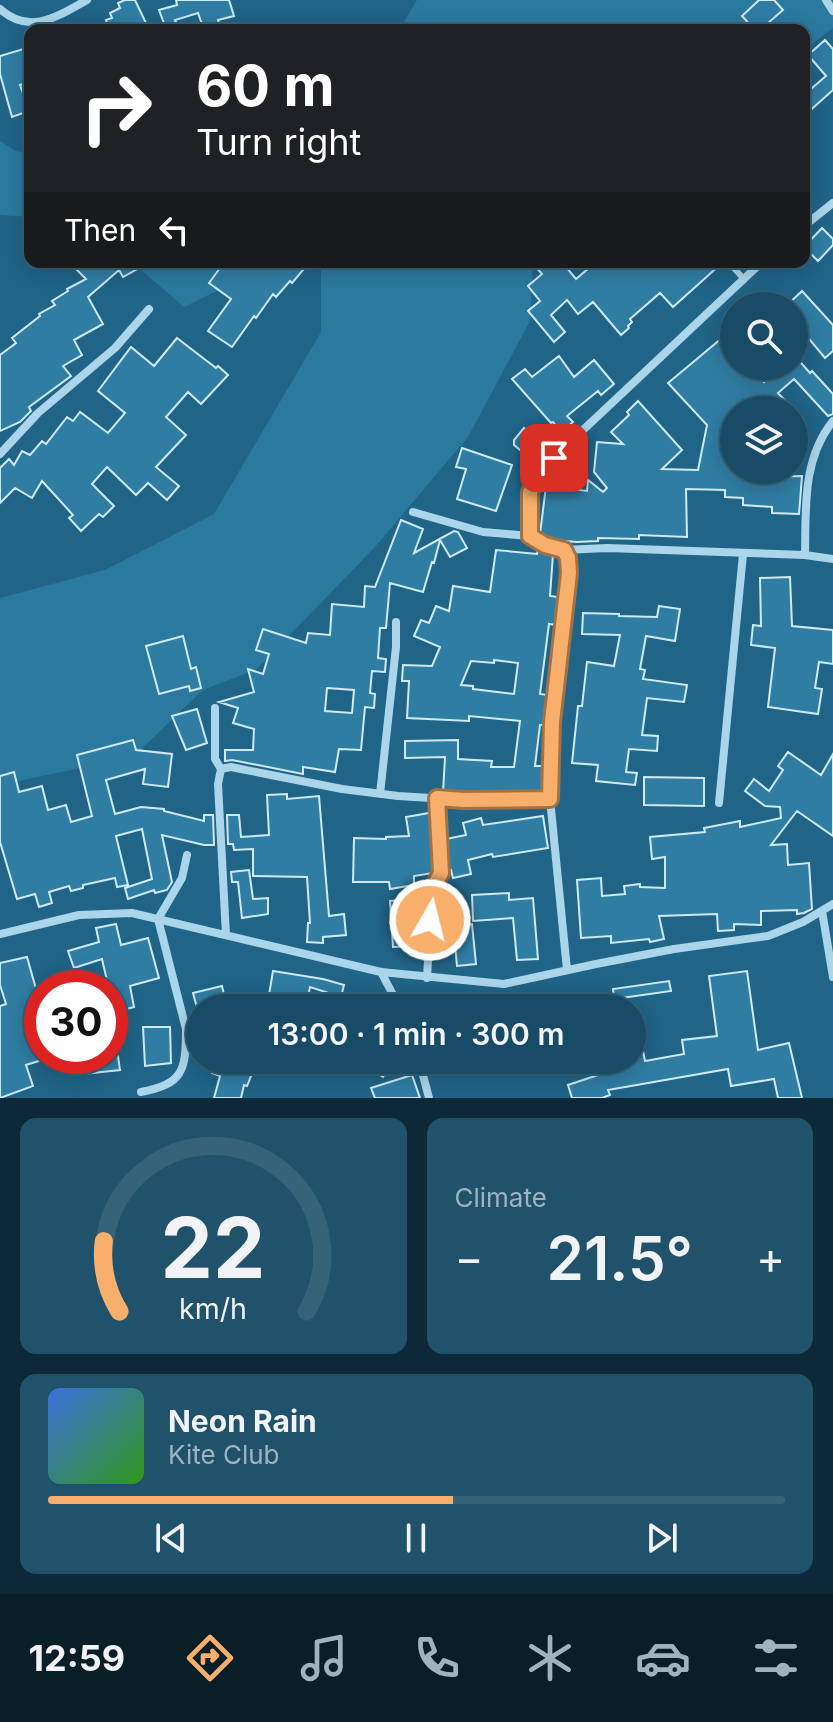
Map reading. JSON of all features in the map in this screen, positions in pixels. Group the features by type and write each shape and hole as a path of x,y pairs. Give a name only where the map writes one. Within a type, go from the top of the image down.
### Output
{"street":[{"path":"0,9 18,20 43,22 87,0"},
{"path":"826,0 833,11"},
{"path":"810,221 833,203"},
{"path":"530,536 530,492 543,470 756,268"},
{"path":"0,454 38,413 115,348 149,309"},
{"path":"805,555 806,505 813,456 833,421"},
{"path":"413,512 483,532 530,536 545,545 564,550 607,548 805,555 833,559"},
{"path":"564,550 569,573 552,722 550,799 567,970"},
{"path":"719,803 743,554"},
{"path":"380,794 396,622"},
{"path":"215,708 215,759 221,769 218,784 226,935"},
{"path":"221,769 231,767 380,794 464,800 550,799"},
{"path":"427,978 432,890 441,873 437,798"},
{"path":"141,1092 162,1088 176,1079 182,1069 186,1029 158,919 182,878 187,855"},
{"path":"0,933 79,915 132,913 381,972 504,984 674,949 768,936 803,922 833,904"},
{"path":"822,911 833,977"},
{"path":"381,972 393,994"},
{"path":"423,1074 429,1098"}],"lane":[{"path":"734,268 744,279"}],"shaded area":[{"path":"417,0 833,0 833,28 810,45 810,24 403,24"},
{"path":"0,141 24,153 24,217 0,215"},
{"path":"139,268 263,268 184,307"},
{"path":"321,268 533,268 530,321 468,437 375,547 257,669 203,690 133,757 0,787 0,598 105,570 214,514 321,332"}],"building":[{"path":"135,0 146,23 108,24 106,20 112,18 110,13 120,8 118,3"},
{"path":"176,0 229,0 234,16 218,20 219,24 202,24 198,13 164,24 159,10 177,5"},
{"path":"759,0 774,0 783,10 767,24 749,24 742,16"},
{"path":"825,40 833,49 833,90 810,111 810,90 826,76 810,53"},
{"path":"24,49 24,84 20,85 24,113 12,117 0,74 0,56"},
{"path":"822,228 833,239 833,245 818,261 810,253 810,241"},
{"path":"75,268 139,268 123,277 119,270 88,297 103,324 74,340 82,355 63,366 71,376 29,407 31,411 20,422 0,431 0,355 16,343 12,338 39,314 55,305 52,301 86,279"},
{"path":"220,268 303,270 276,297 273,294 232,347 208,331 231,299 209,283"},
{"path":"537,268 567,268 576,279 589,268 716,268 673,307 660,293 630,319 629,328 621,335 593,302 578,314 567,300 551,315 565,332 554,342 528,311 540,301 528,286 542,274"},
{"path":"808,298 833,325 833,351 825,358 808,338"},
{"path":"177,338 228,375 201,404 188,392 166,417 186,435 156,467 179,486 167,500 148,483 136,495 107,467 92,484 114,506 103,517 99,514 81,531 69,518 73,515 42,481 32,498 15,488 0,503 0,468 9,459 14,465 22,451 30,455 42,441 46,444 67,417 73,421 80,412 108,433 125,413 98,391 131,347 154,366"},
{"path":"720,340 720,380 793,380 778,393 781,396 720,396 720,484 801,484 799,514 772,513 772,507 743,505 743,498 725,497 725,490 686,489 687,537 639,535 639,539 598,538 598,541 576,542 555,540 540,534 546,486 587,491 588,480 603,492 607,488 594,472 597,442 623,444 611,432 629,415 627,412 638,401 682,450 662,469 698,470 707,425 668,383"},
{"path":"559,356 574,377 594,360 614,384 601,395 598,391 567,416 573,422 561,432 512,379 525,369 532,377"},
{"path":"808,371 812,371 833,394 833,414 828,416 795,380 808,380"},
{"path":"524,428 549,448 536,463 514,445 514,440"},
{"path":"462,448 512,465 496,511 457,499 466,469 456,467"},
{"path":"401,520 423,529 414,553 454,531 458,532 467,548 450,557 440,540 423,592 390,583 386,628 380,628 378,658 386,659 385,672 372,671 370,693 375,694 374,708 365,707 361,750 339,749 335,772 303,767 303,774 225,761 225,750 253,750 254,729 233,723 238,708 219,702 254,692 248,669 263,674 269,654 256,650 263,629 306,643 308,633 330,635 332,604 364,607 365,586 375,587","holes":["327,688 354,690 352,713 325,711"]},
{"path":"538,549 553,554 550,596 558,597 556,625 549,624 540,694 548,695 545,725 540,725 535,766 543,766 543,792 443,792 445,757 405,758 405,741 458,740 458,759 492,761 491,767 514,767 520,721 469,716 469,721 407,718 409,681 402,681 403,665 432,666 440,647 414,636 421,620 429,623 436,606 449,611 453,586 490,592 496,550 537,554","holes":["471,661 518,663 514,694 461,685"]},
{"path":"790,577 792,626 833,630 833,664 819,662 815,688 822,689 818,714 768,707 775,648 751,645 753,625 761,626 760,578"},
{"path":"659,606 680,609 675,641 646,636 640,669 645,670 643,679 687,685 684,702 647,698 642,735 658,736 657,751 629,749 626,772 637,773 635,785 596,781 598,765 572,763 578,706 582,706 587,662 614,666 620,635 582,634 583,613 657,617"},
{"path":"183,636 191,669 196,667 201,688 190,691 189,686 159,694 146,646"},
{"path":"197,709 207,743 186,750 172,716"},
{"path":"133,740 136,750 172,754 168,787 143,784 145,769 106,780 115,814 141,807 164,809 204,821 204,815 213,815 214,845 162,835 172,882 167,890 155,893 154,890 128,899 125,888 152,879 142,829 116,836 128,885 117,887 115,878 71,891 69,886 49,892 52,903 39,907 35,894 17,899 0,842 0,776 14,772 19,792 42,786 48,810 66,805 71,822 92,816 77,755"},
{"path":"788,752 821,775 833,754 833,836 797,811 771,845 787,844 788,865 809,863 812,909 797,914 797,910 761,911 761,925 734,924 734,930 718,931 717,914 659,916 664,939 650,942 649,939 611,943 611,936 581,938 577,880 601,878 602,896 625,894 624,886 640,884 640,887 665,888 665,857 652,859 650,837 705,832 704,828 740,821 740,827 781,818 780,807 765,806 745,791 754,779 769,791 783,770 778,766"},
{"path":"644,777 704,778 704,806 644,805"},
{"path":"287,794 287,799 319,796 329,916 344,914 346,935 323,937 323,943 307,942 310,923 307,877 253,876 253,849 234,850 233,844 228,844 227,815 239,815 241,837 269,835 267,795"},
{"path":"429,813 433,873 414,876 414,885 390,889 389,882 353,882 354,838 409,836 406,817"},
{"path":"543,816 548,848 468,860 471,874 453,878 451,870 448,871 446,839 466,835 463,823 481,818 483,825"},
{"path":"249,870 253,899 268,898 268,914 242,918 238,882 232,882 231,872"},
{"path":"509,893 509,900 533,898 538,959 517,960 513,918 473,921 472,895"},
{"path":"415,899 418,946 393,947 390,901"},
{"path":"116,924 121,945 148,938 159,978 130,986 134,1007 128,1009 128,970 105,970 102,959 74,968 68,951 99,942 96,928"},
{"path":"472,924 476,964 457,966 454,934 462,933 462,925"},
{"path":"27,957 31,970 24,970 24,1074 29,1074 33,1086 0,1098 0,1006 6,1004 0,985 0,963"},
{"path":"273,971 344,985 342,994 310,987 309,994 269,994"},
{"path":"747,971 758,1050 789,1043 802,1098 778,1098 774,1079 731,1086 728,1069 608,1090 610,1095 602,1098 572,1098 568,1085 601,1074 646,1074 646,1061 684,1054 682,1040 717,1036 709,976"},
{"path":"669,981 671,991 614,994 613,989"},
{"path":"222,986 224,994 193,993"},
{"path":"143,1027 170,1027 171,1063 145,1066"},
{"path":"215,1074 252,1074 247,1086 244,1085 241,1098 214,1098 220,1076"},
{"path":"412,1075 420,1098 375,1098 371,1088"}],"route":[{"path":"430,920 432,890 441,873 437,798 550,799 552,722 569,573 564,550 545,545 530,536 530,492 554,458"}]}
